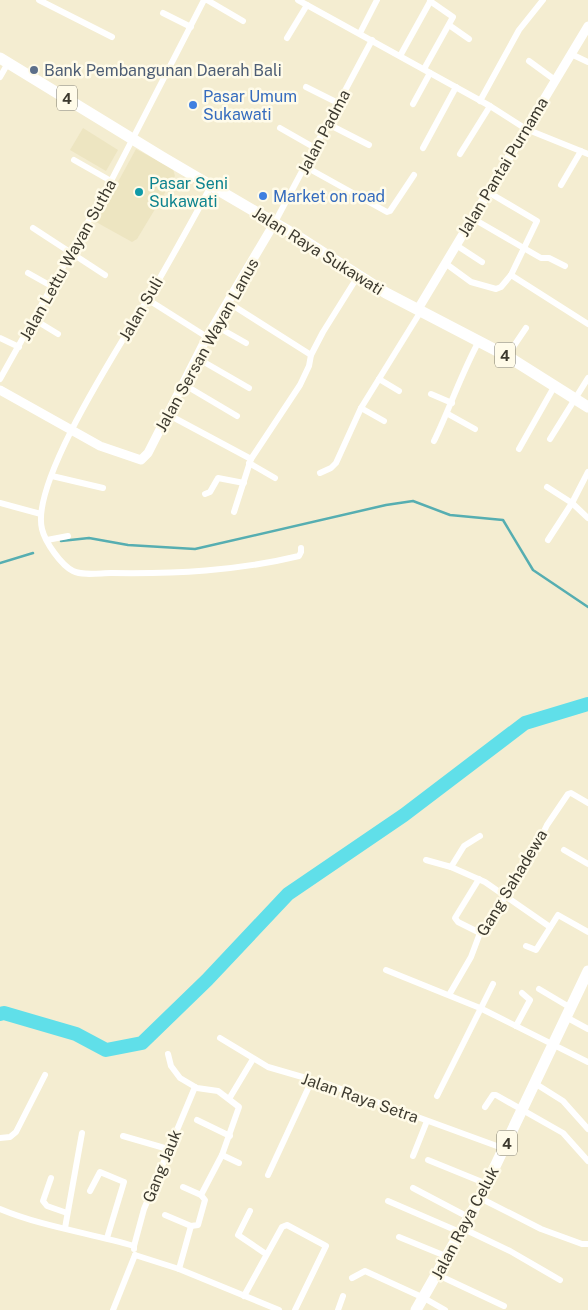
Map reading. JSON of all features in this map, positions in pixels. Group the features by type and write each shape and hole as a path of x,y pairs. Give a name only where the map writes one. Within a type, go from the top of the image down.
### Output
{"highway":[{"name":"Jalan Raya Sukawati","path":"4,61 211,186 275,222 358,276 507,356 588,407"},
{"name":"Jalan Raya Celuk","path":"416,1310 470,1218 505,1149 588,971"}],"street":[{"path":"40,0 112,37"},
{"path":"205,0 243,21"},
{"name":"Jalan Lettu Wayan Sutha","path":"0,379 35,320 111,181 205,0"},
{"path":"298,0 360,33 526,128 588,154"},
{"path":"360,33 377,0"},
{"path":"400,56 431,0 452,15 413,104"},
{"path":"480,101 520,30 542,0"},
{"path":"287,38 306,5"},
{"path":"164,13 191,27"},
{"path":"449,25 469,39"},
{"name":"Jalan Pantai Purnama","path":"420,310 472,218 587,30"},
{"name":"Jalan Padma","path":"275,222 340,104 372,40"},
{"path":"571,54 588,62"},
{"path":"0,77 4,61"},
{"path":"529,61 555,80"},
{"path":"306,87 340,104"},
{"path":"423,148 456,87"},
{"path":"460,154 490,106"},
{"path":"328,124 369,146"},
{"path":"280,128 315,148"},
{"path":"561,185 581,151"},
{"path":"74,160 111,181"},
{"path":"306,167 386,212 390,211 414,174"},
{"name":"Jalan Suli","path":"41,514 52,476 70,431 211,186"},
{"path":"445,264 471,282 496,290 502,287 511,275 537,221 488,192"},
{"path":"472,218 525,249 566,266"},
{"name":"Jalan Sersan Wayan Lanus","path":"0,391 100,446 141,460 148,453 207,337 216,326 275,222"},
{"path":"33,228 105,275"},
{"path":"456,245 482,262"},
{"path":"28,273 53,287"},
{"path":"511,275 587,321"},
{"path":"234,512 250,461 300,384 309,366 311,355 358,276"},
{"path":"147,299 207,337"},
{"path":"229,303 311,355"},
{"path":"320,473 331,468 336,463 361,408 420,310"},
{"path":"35,320 58,334"},
{"path":"216,326 246,343"},
{"path":"507,356 526,328"},
{"path":"0,338 19,348"},
{"path":"434,441 448,414 462,372 479,341"},
{"path":"197,358 249,388"},
{"path":"550,439 588,378"},
{"path":"379,379 399,391"},
{"path":"183,384 237,416"},
{"path":"519,448 554,387"},
{"path":"431,394 452,403"},
{"path":"361,408 384,421"},
{"path":"167,414 250,461 275,478"},
{"path":"448,414 475,429"},
{"path":"548,540 588,472"},
{"path":"52,476 103,488"},
{"path":"205,494 210,492 218,478 244,483"},
{"path":"547,487 573,500 588,518"},
{"path":"0,503 41,514 42,529 47,540 63,561 77,572 178,573 258,566 299,556 302,552 301,548"},
{"path":"47,540 68,536"},
{"name":"Gang Sahadewa","path":"449,995 471,957 480,933 530,861 548,825 568,794 571,793 588,803"},
{"path":"451,867 464,846 480,836"},
{"path":"564,850 588,864"},
{"path":"426,860 451,867 478,879 550,927"},
{"path":"478,879 455,918 458,922 480,933"},
{"path":"526,946 536,950 558,915 588,932"},
{"path":"386,970 480,1008 588,1062"},
{"path":"437,1096 492,984"},
{"path":"539,989 588,1029"},
{"path":"516,1026 530,1000 522,993"},
{"name":"Jalan Raya Setra","path":"220,1038 253,1059 279,1071 312,1080 505,1149"},
{"path":"168,1054 171,1066 177,1075 194,1087 212,1092 215,1090 239,1107 222,1155 201,1195"},
{"path":"230,1099 253,1059"},
{"path":"0,1138 10,1138 16,1132 45,1075"},
{"path":"268,1175 312,1080"},
{"path":"536,1084 563,1102 588,1129"},
{"name":"Gang Jauk","path":"134,1246 144,1209 194,1087"},
{"path":"485,1107 493,1095 496,1095 523,1109 563,1133 588,1161"},
{"path":"197,1120 230,1136"},
{"path":"413,1156 427,1121"},
{"path":"65,1228 82,1133"},
{"path":"123,1136 168,1149"},
{"path":"222,1155 239,1163"},
{"path":"428,1160 487,1184"},
{"path":"90,1192 100,1172 123,1181 125,1184 107,1238"},
{"path":"51,1178 43,1201 47,1206 67,1214"},
{"path":"165,1215 191,1226 199,1224 205,1202 201,1195 184,1188"},
{"path":"413,1188 470,1218"},
{"path":"480,1198 542,1229 588,1244"},
{"path":"388,1201 510,1251 560,1280"},
{"path":"0,1209 20,1218 134,1246 136,1255 113,1310"},
{"path":"250,1211 238,1234 266,1254"},
{"path":"244,1296 284,1225 326,1246 295,1310"},
{"path":"179,1269 191,1226"},
{"path":"399,1237 448,1257"},
{"path":"136,1255 179,1269 279,1310"},
{"path":"352,1278 365,1271 424,1298 445,1310"},
{"path":"438,1275 504,1306"},
{"path":"338,1310 343,1296"}],"shaded area":[{"name":"Pasar Seni Sukawati","path":"83,128 118,150 106,171 70,150"},
{"name":"Pasar Seni Sukawati","path":"136,149 173,169 175,176 137,239 132,242 96,222"}],"waterway":[{"path":"61,541 89,538 128,545 195,549 386,505 413,501 450,515 503,520 533,570 588,607"},
{"path":"0,563 33,553"},
{"path":"0,1014 4,1013 76,1034 106,1050 142,1043 207,980 288,894 404,815 525,723 588,704"}],"place":[{"name":"Bank Pembangunan Daerah Bali","path":"34,70"},
{"name":"Pasar Umum Sukawati","path":"193,105"},
{"name":"Pasar Seni Sukawati","path":"139,192"},
{"name":"Market on road","path":"263,196"}]}
